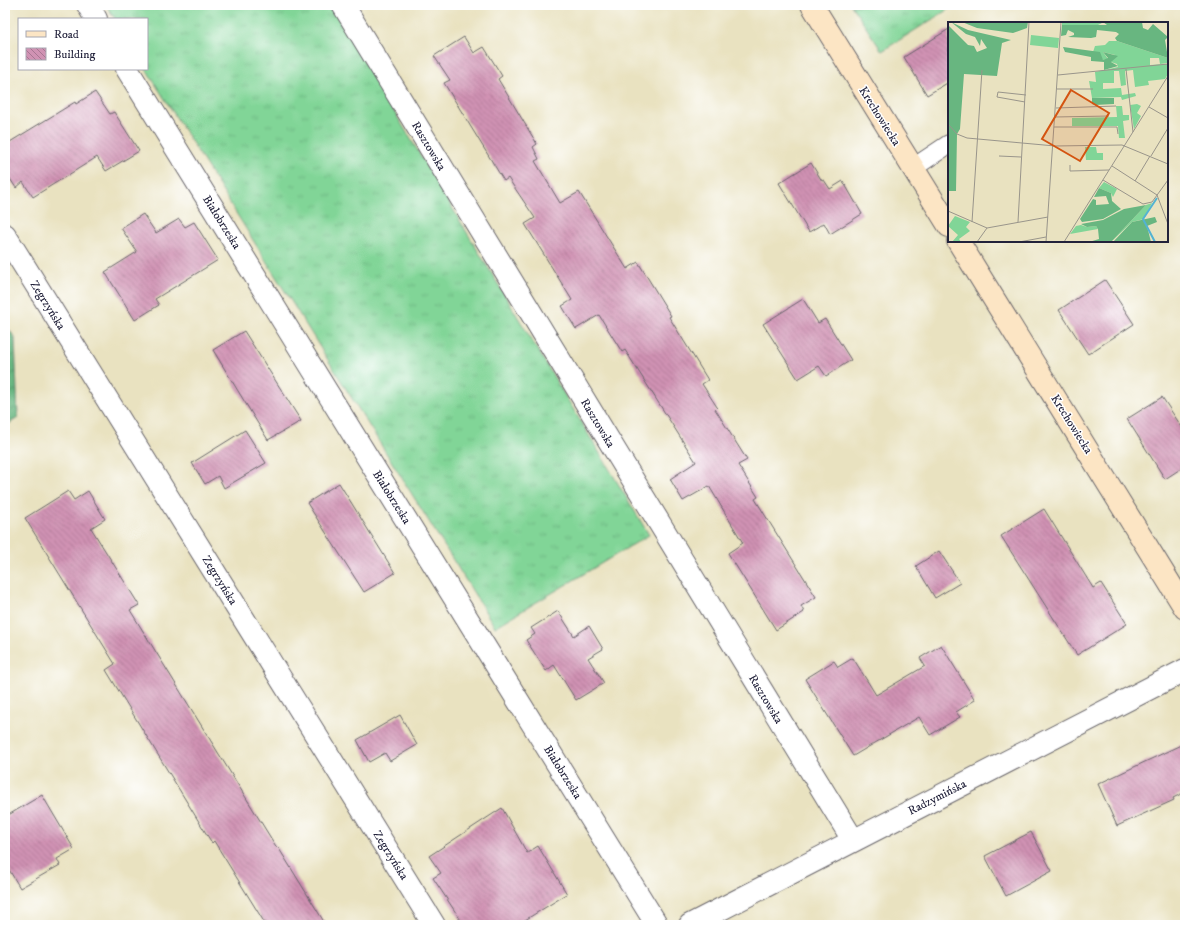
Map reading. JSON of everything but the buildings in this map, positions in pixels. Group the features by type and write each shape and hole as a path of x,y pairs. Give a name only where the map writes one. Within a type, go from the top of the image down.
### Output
{"street":[{"path":"88,5 95,18"},
{"name":"Rasztowska","path":"343,5 853,840"},
{"name":"Krechowiecka","path":"812,5 948,224"},
{"name":"Białobrzeska","path":"128,70 657,925"},
{"name":"Zegrzyńska","path":"5,235 434,925"},
{"name":"Krechowiecka","path":"959,242 1185,608"},
{"name":"Radzymińska","path":"690,925 1185,670"}],"lane":[{"path":"913,168 948,145"}],"green space":[{"path":"106,5 330,5 649,535 495,627 147,70 148,70 148,18 114,18"},
{"path":"851,5 955,5 882,51"},
{"path":"5,324 15,338 18,418 5,426"}]}
